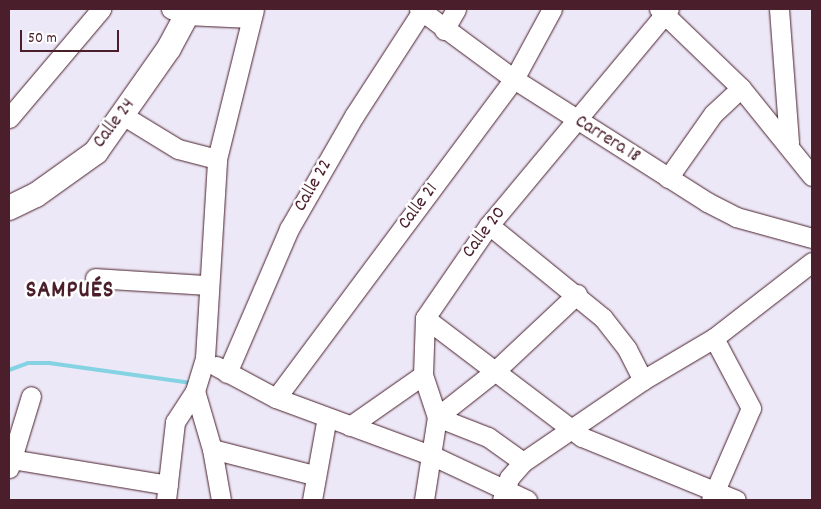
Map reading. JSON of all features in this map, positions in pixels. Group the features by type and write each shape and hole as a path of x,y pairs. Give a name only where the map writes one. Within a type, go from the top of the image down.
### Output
{"main road":[{"name":"Calle 24","path":"9,208 36,195 96,152 124,116 182,11"}],"street":[{"path":"9,118 101,9"},
{"path":"444,30 456,9"},
{"name":"Calle 21","path":"276,398 514,79 552,9"},
{"name":"Carrera 18","path":"421,10 444,30 514,79 668,178 736,217 812,238"},
{"name":"Calle 22","path":"227,373 288,229 354,116 421,10"},
{"path":"784,10 790,143"},
{"path":"31,396 10,464 167,492 175,422 195,391 205,358 207,285 217,159 252,13 182,11"},
{"path":"665,11 741,88 790,143 812,176"},
{"name":"Calle 20","path":"425,318 489,225 665,11"},
{"path":"668,178 698,133 741,88"},
{"path":"124,116 178,149 217,159"},
{"path":"489,225 577,294 603,318 627,349 643,380"},
{"path":"503,496 523,462 643,380 714,338 812,262"},
{"path":"95,278 207,285"},
{"path":"437,417 494,372 577,294"},
{"path":"425,318 570,429 595,444 713,496 736,500"},
{"path":"424,500 433,456 437,417 423,375 425,318"},
{"path":"713,496 751,408 714,338"},
{"path":"205,358 227,373 276,398 433,456 503,496 527,500"},
{"path":"350,426 423,375"},
{"path":"195,391 212,449 221,500"},
{"path":"312,500 314,475 327,417"},
{"path":"437,417 488,437 523,462"},
{"path":"212,449 314,475"}],"waterway":[{"path":"9,370 28,363 49,363 192,383"}],"district":[{"name":"SAMPUÉS","path":"70,292"}]}
